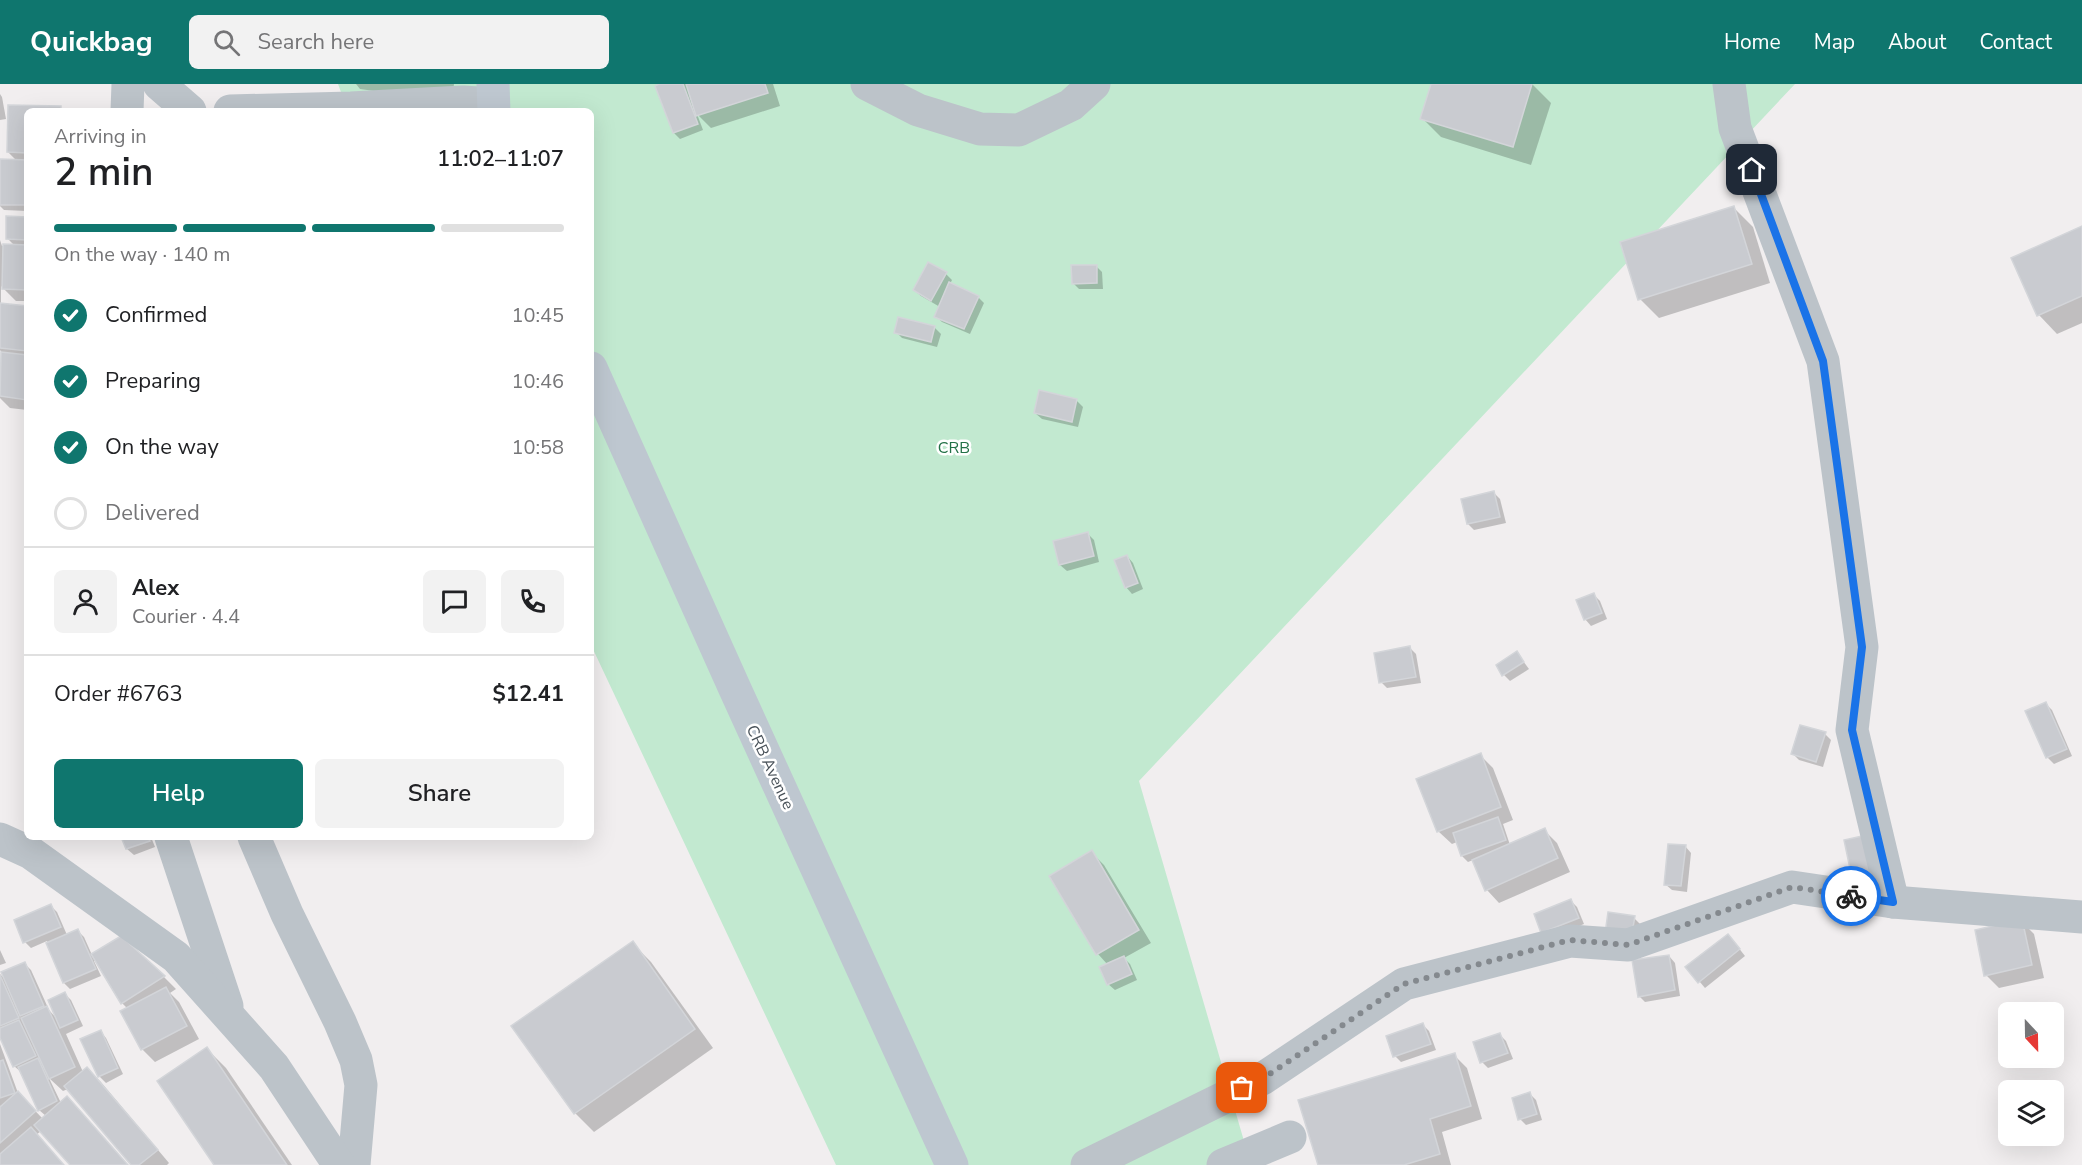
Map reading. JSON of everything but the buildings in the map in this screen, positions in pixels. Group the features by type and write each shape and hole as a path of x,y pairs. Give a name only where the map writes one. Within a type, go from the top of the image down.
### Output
{"main road":[{"name":"CRB Avenue","path":"594,375 952,1165"}],"street":[{"path":"127,108 128,84"},
{"path":"159,84 187,108"},
{"path":"867,84 918,110 980,129 1019,130 1071,105 1094,84"},
{"path":"1729,84 1736,128 1823,361 1862,647 1852,730 1893,902"},
{"path":"351,108 493,100"},
{"path":"0,839 31,853 176,957 274,1067 339,1165"},
{"path":"172,840 231,1019"},
{"path":"255,840 287,914 356,1060 361,1085 354,1165"},
{"path":"1088,1165 1262,1079 1404,984 1570,940 1628,945 1792,887 1893,902 2082,917"},
{"path":"1223,1165 1290,1137"}],"green space":[{"name":"CRB","path":"338,84 1795,84 1139,781 1251,1165 836,1165 594,651 594,108 347,108"}],"way so far":[{"path":"1242,1088 1262,1079 1404,984 1570,940 1628,945 1792,887 1851,896"}],"route":[{"path":"1752,170 1823,361 1862,647 1852,730 1893,902 1851,896"}]}
